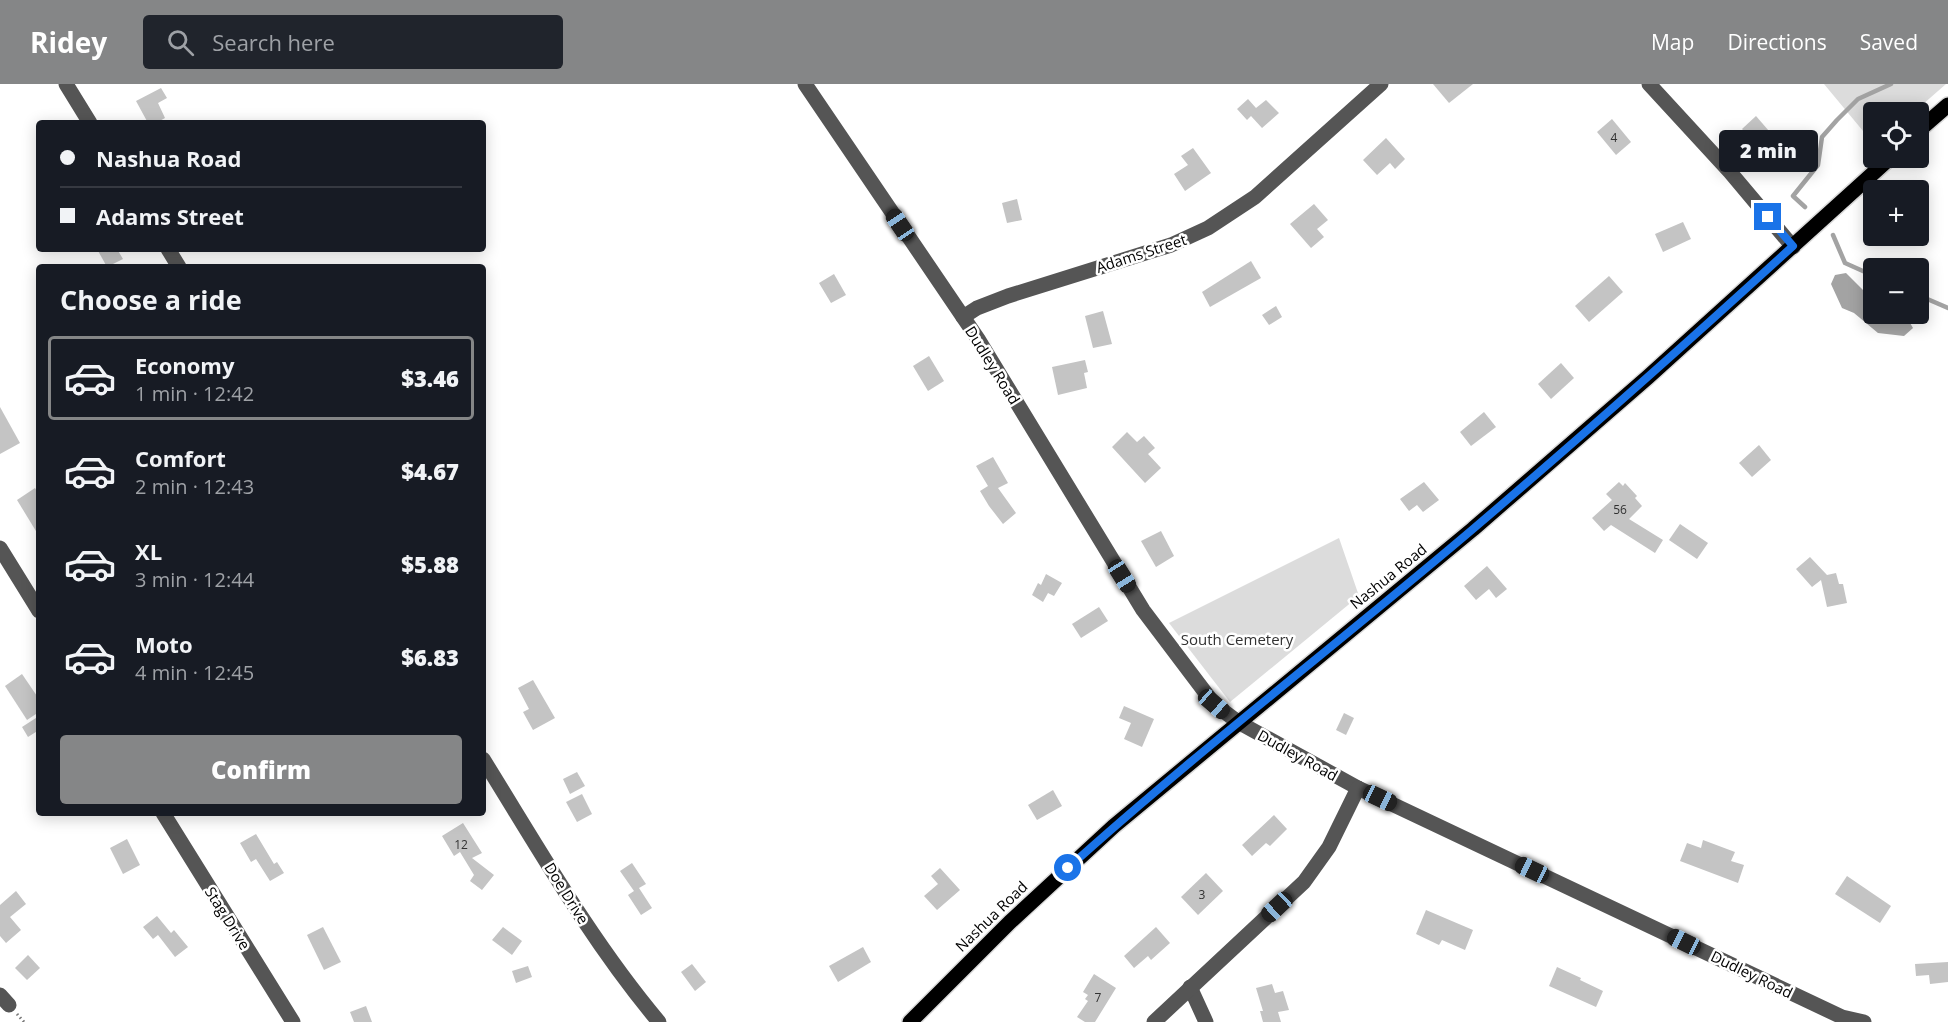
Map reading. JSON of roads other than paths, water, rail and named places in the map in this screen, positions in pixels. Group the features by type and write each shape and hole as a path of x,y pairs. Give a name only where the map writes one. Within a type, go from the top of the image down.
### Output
{"main road":[{"path":"1929,121 1948,105"},
{"name":"Nashua Road","path":"910,1022 1114,826 1473,529 1648,377 1879,168"}],"street":[{"path":"66,84 88,120"},
{"name":"Dudley Road","path":"805,84 963,317 1149,619 1205,694 1224,713 1358,788 1842,1017 1864,1022"},
{"name":"Adams Street","path":"963,317 977,308 1008,296 1171,245 1208,228 1255,197 1381,84"},
{"path":"1649,84 1730,172 1793,246"},
{"path":"0,548 36,606"},
{"name":"Doe Drive","path":"486,764 588,927 616,968 659,1022"},
{"path":"1154,1022 1304,882 1329,847 1358,788"},
{"name":"Stag Drive","path":"165,816 293,1022"},
{"path":"1190,987 1206,1022"}],"waterway":[{"path":"1805,207 1793,196 1818,165 1822,137 1858,99 1891,84"},
{"path":"1833,235 1845,263 1863,271"},
{"path":"1929,300 1948,308"}],"park label":[{"name":"South Cemetery","path":"1237,639"}]}
